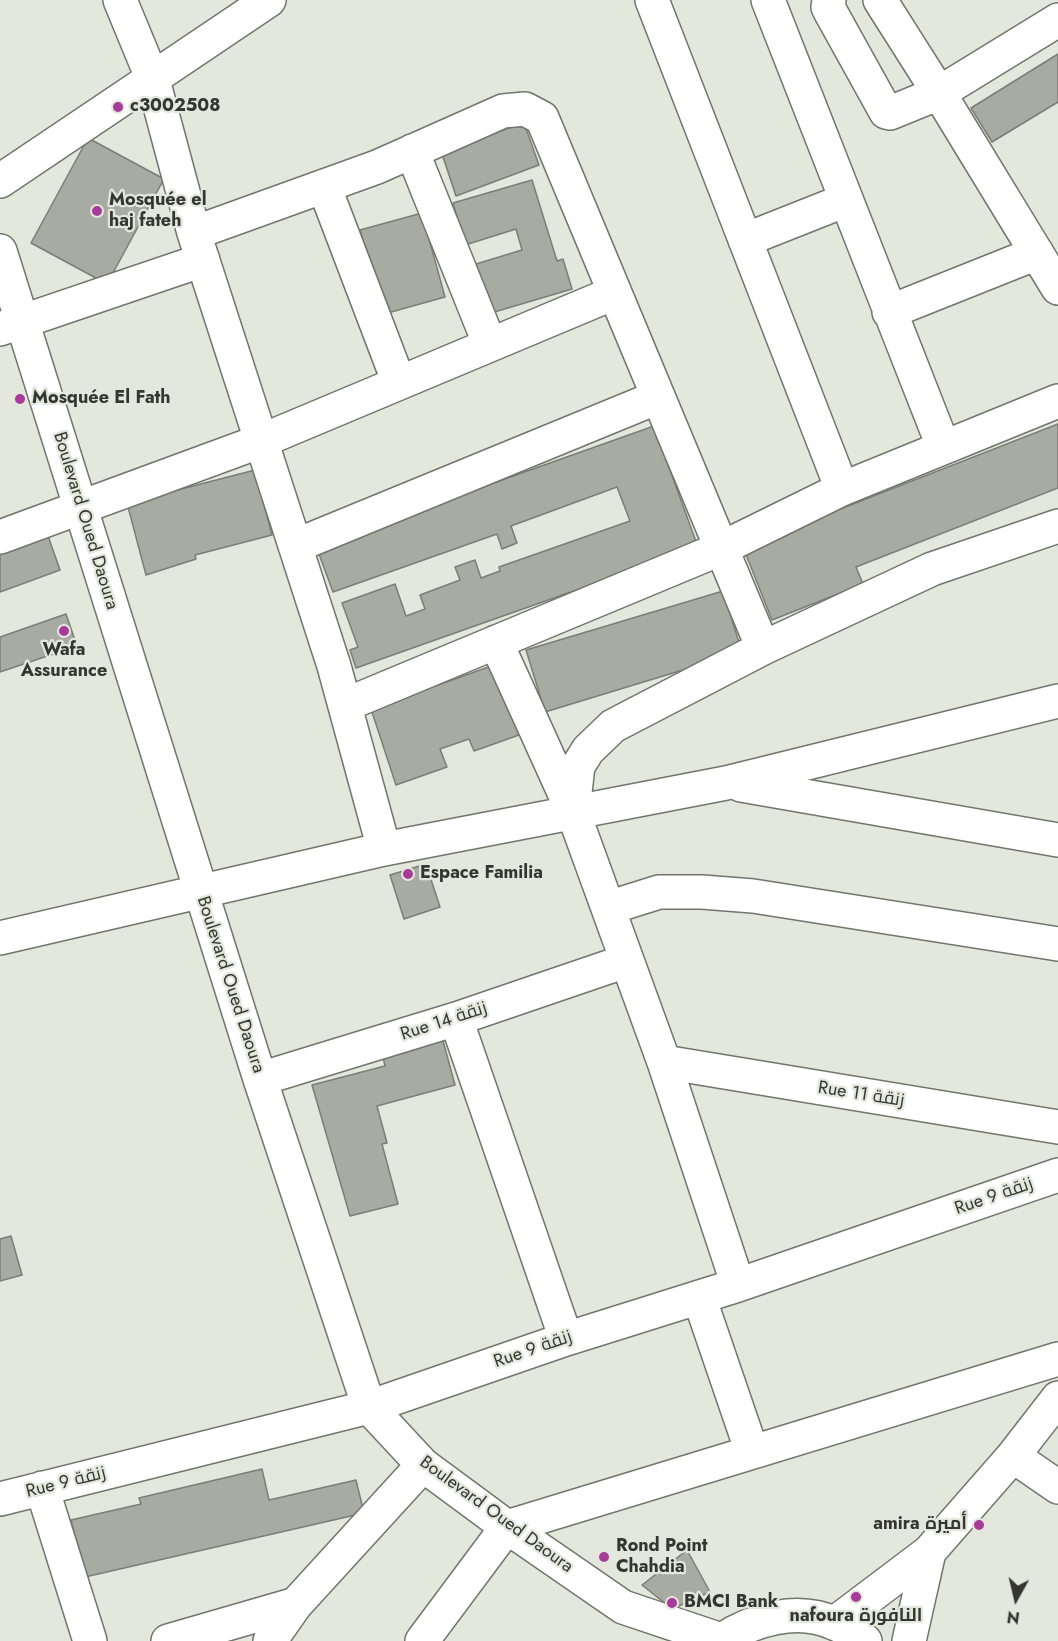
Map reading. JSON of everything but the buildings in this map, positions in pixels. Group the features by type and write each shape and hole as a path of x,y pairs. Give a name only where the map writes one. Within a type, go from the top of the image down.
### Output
{"street":[{"path":"120,0 153,80 198,247 345,705 384,849"},
{"path":"0,181 269,0"},
{"path":"652,0 842,489"},
{"path":"768,0 943,446"},
{"path":"829,0 828,7 886,112 895,113 939,93 1058,20"},
{"path":"880,0 1058,288"},
{"path":"12,325 198,247 324,186 503,111 525,109 542,118 763,648"},
{"path":"412,151 490,345"},
{"path":"324,186 399,383"},
{"path":"745,240 846,200"},
{"name":"Boulevard Oued Daoura","path":"0,251 12,325 80,507 260,1079 369,1407 423,1465 507,1527 623,1607 721,1641"},
{"path":"889,312 1036,253"},
{"path":"0,537 261,441 614,293"},
{"path":"295,546 658,398"},
{"path":"345,705 720,549 842,489 1058,400"},
{"path":"573,812 578,766 588,750 613,726 763,648 932,569 1058,526"},
{"path":"496,642 573,812 664,1062 738,1285"},
{"path":"1,935 384,849 726,783 1058,701"},
{"path":"726,783 1058,840"},
{"path":"608,908 659,892 732,894 1058,944"},
{"name":"Rue 14 زنقة","path":"260,1079 456,1019 626,961"},
{"path":"456,1019 566,1339"},
{"name":"Rue 11 زنقة","path":"664,1062 1058,1127"},
{"name":"Rue 9 زنقة","path":"0,1499 369,1407 566,1339 738,1285 1058,1175"},
{"path":"699,1297 752,1452"},
{"path":"422,1641 507,1527 1058,1359"},
{"path":"836,1623 929,1552 1012,1456 1058,1398"},
{"path":"1012,1456 1058,1486"},
{"path":"270,1641 296,1604 423,1465"},
{"path":"42,1488 90,1641"},
{"path":"909,1641 929,1552"},
{"path":"168,1641 296,1604"},
{"name":"Boulevard Oued Daoura","path":"623,1607 647,1641"},
{"path":"721,1641 747,1625 776,1617 806,1616 836,1623 865,1641"}],"place":[{"name":"c3002508","path":"118,107"},
{"name":"Mosquée el haj fateh","path":"97,211"},
{"name":"Mosquée El Fath","path":"20,399"},
{"name":"Wafa Assurance","path":"64,631"},
{"name":"Espace Familia","path":"408,874"},
{"name":"amira أميرة","path":"979,1525"},
{"name":"Rond Point Chahdia","path":"604,1557"},
{"name":"nafoura النافورة","path":"856,1597"},
{"name":"BMCI Bank","path":"672,1603"}]}
